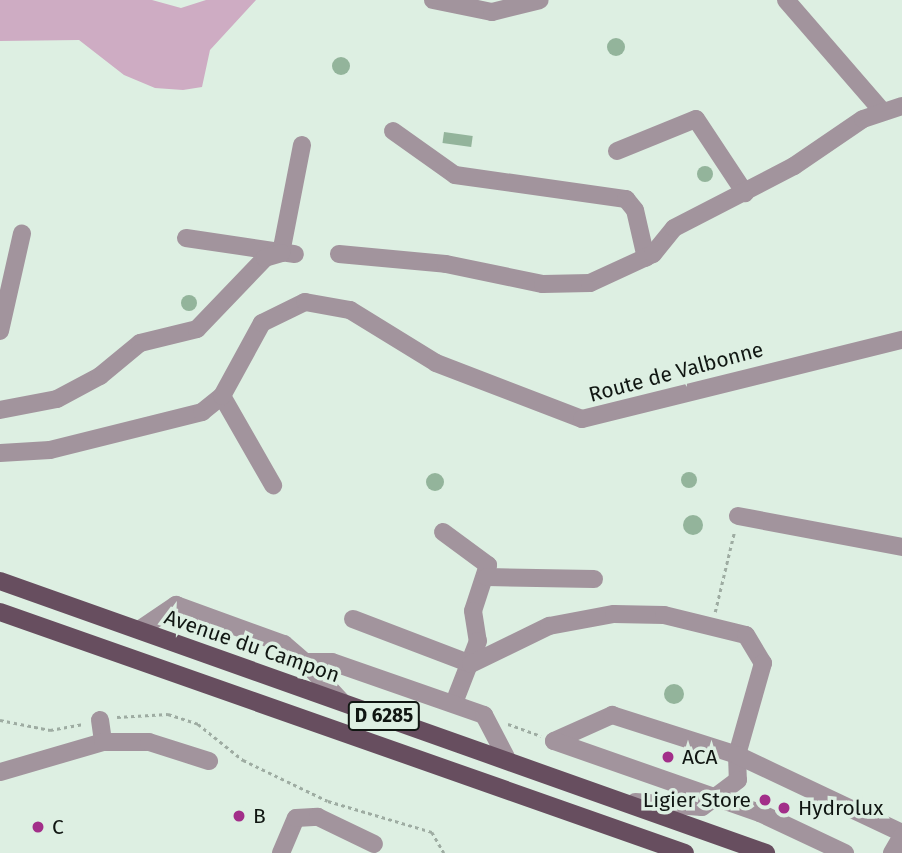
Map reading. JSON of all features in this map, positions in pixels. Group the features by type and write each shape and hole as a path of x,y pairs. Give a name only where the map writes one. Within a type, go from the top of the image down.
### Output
{"main road":[{"name":"Avenue du Campon","path":"0,582 635,802 766,853"},
{"name":"D 6285","path":"0,612 685,853"}],"street":[{"path":"433,0 492,12 540,0"},
{"path":"786,0 881,111"},
{"path":"339,254 573,286 646,258 674,228 745,193 881,111 902,106"},
{"path":"617,151 696,119 745,193"},
{"path":"393,131 455,176 626,199 635,210 646,258"},
{"path":"288,254 302,145"},
{"path":"0,331 22,233"},
{"path":"186,238 288,254"},
{"path":"0,410 57,399 100,376 140,342 204,326 258,264 288,254"},
{"name":"Route de Valbonne","path":"222,396 255,331 305,302 350,310 436,363 582,419 902,340"},
{"path":"0,453 50,450 156,425 202,412 222,396 273,485"},
{"path":"738,516 902,547"},
{"path":"443,532 484,558 487,577 473,611 478,641 454,703"},
{"path":"487,577 594,579"},
{"path":"139,630 176,605 284,644 305,662 341,701"},
{"path":"471,664 504,643 580,618 638,612 711,624 746,635 763,657 737,755 742,772 721,799 696,807 635,802"},
{"path":"353,620 471,664"},
{"path":"305,662 332,662 484,715 506,757"},
{"path":"554,741 612,715 737,755 902,835 892,853"},
{"path":"100,720 103,743"},
{"path":"554,741 721,799 845,853"},
{"path":"0,772 103,743 149,742 209,761"},
{"path":"281,853 296,818 318,817 374,844"}],"path":[{"path":"711,624 738,516"},
{"path":"0,720 50,730 100,720 168,715 198,724 243,760 328,801 432,832 444,853"},
{"path":"484,715 554,741"}],"shaded area":[{"path":"0,0 152,0 181,8 206,0 256,0 210,50 202,87 183,90 155,88 124,75 79,40 0,41"},
{"path":"616,38 622,41 625,47 622,53 616,56 610,53 607,47 610,41"},
{"path":"341,57 349,62 350,66 345,74 341,75 333,70 332,66 337,58"},
{"path":"444,132 473,136 471,147 442,143"},
{"path":"705,166 711,168 711,180 705,182 699,180 697,174 699,168"},
{"path":"186,295 192,295 197,303 195,309 186,311 181,306 181,300"},
{"path":"686,472 692,472 697,480 695,486 686,488 681,483 681,477"},
{"path":"431,473 439,473 444,482 442,489 431,491 426,486 426,478"},
{"path":"693,515 700,518 703,525 700,532 693,535 686,532 683,525 686,518"},
{"path":"674,684 681,687 684,694 681,701 674,704 667,701 664,694 667,687"}],"place":[{"name":"ACA","path":"668,757"},
{"name":"Ligier Store","path":"765,800"},
{"name":"Hydrolux","path":"784,808"},
{"name":"B","path":"239,816"},
{"name":"C","path":"38,827"}]}
